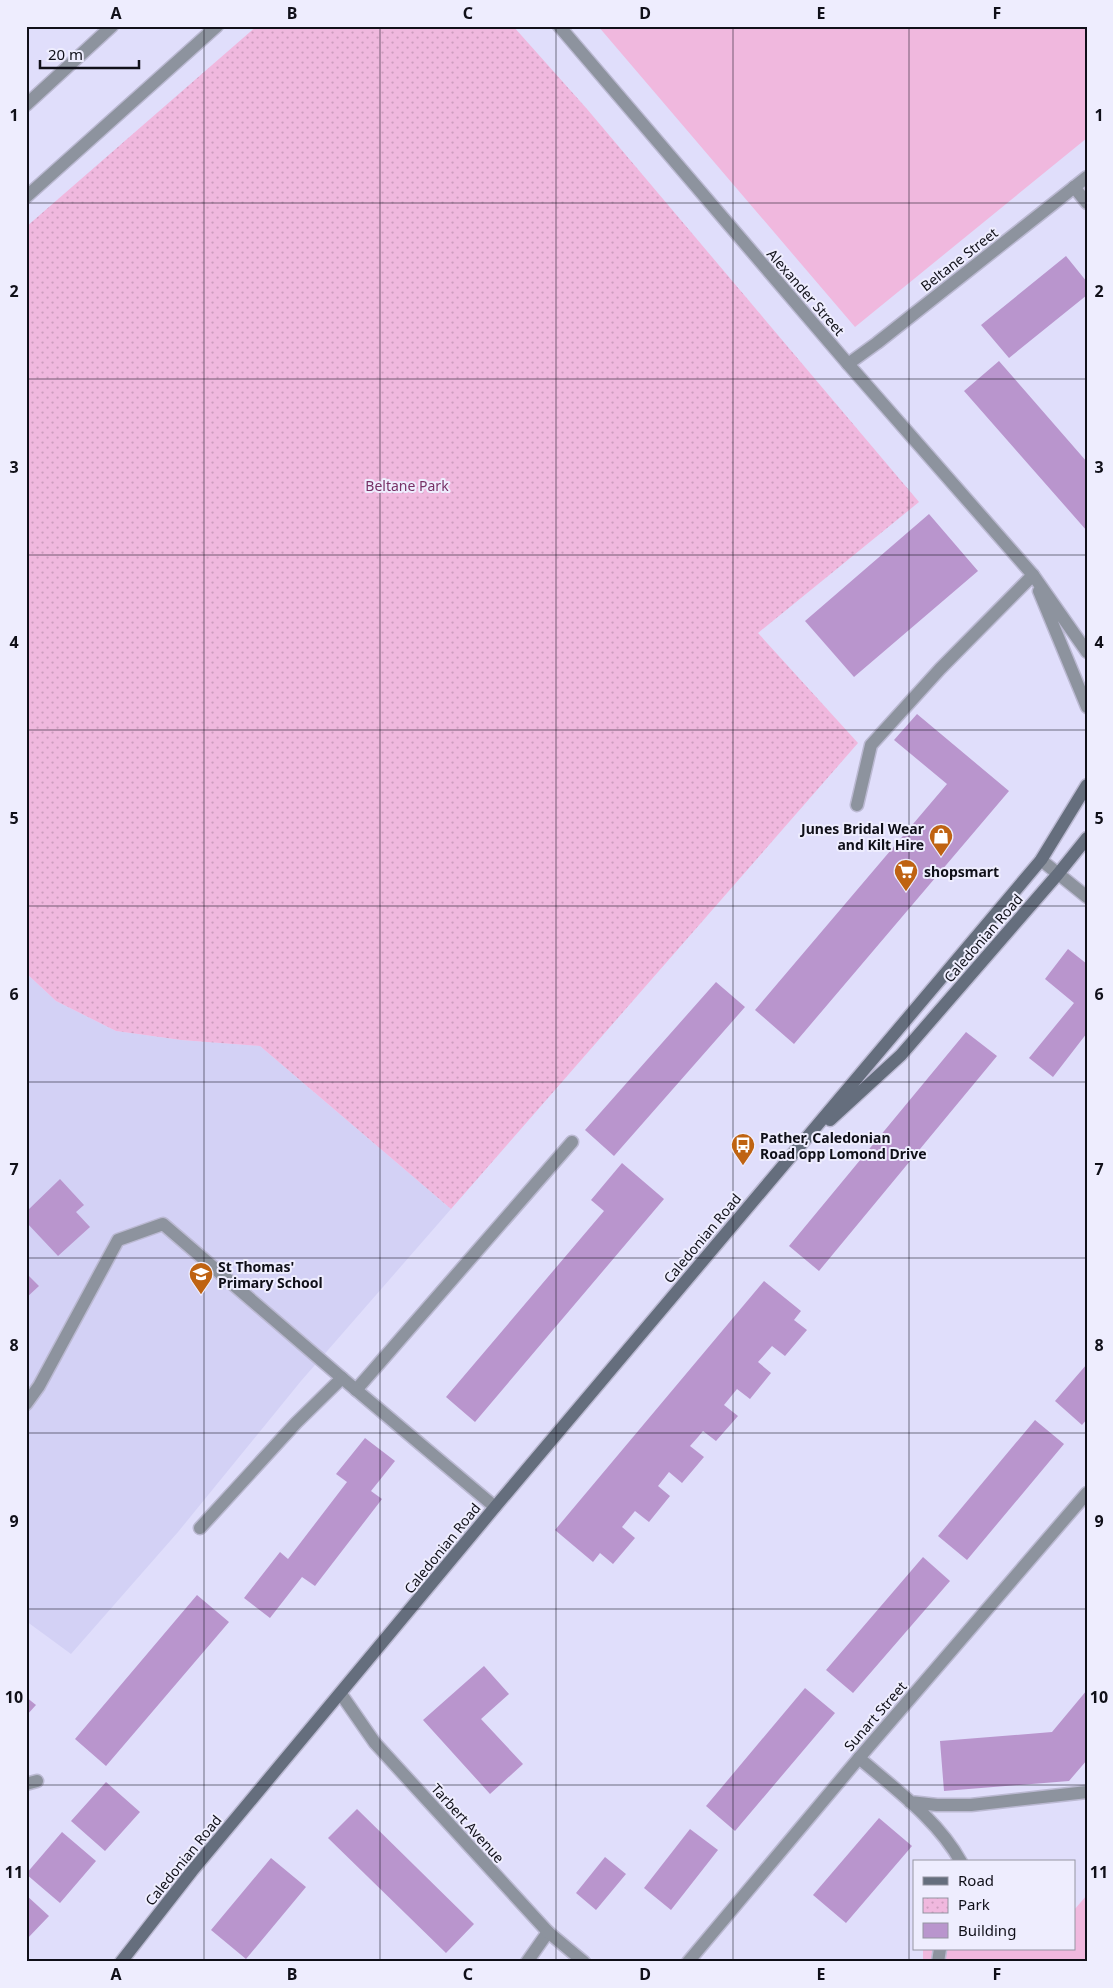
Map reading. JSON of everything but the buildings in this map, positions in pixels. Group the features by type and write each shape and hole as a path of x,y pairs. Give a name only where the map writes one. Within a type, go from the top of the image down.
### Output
{"main road":[{"name":"Caledonian Road","path":"121,1962 192,1871 495,1507 1041,860 1087,785"},
{"name":"Caledonian Road","path":"790,1158 901,1055 1087,838"}],"street":[{"path":"26,105 112,26"},
{"name":"Alexander Street","path":"559,26 848,364 1033,575 1087,652"},
{"path":"26,197 213,28"},
{"name":"Beltane Street","path":"848,364 878,343 1087,176"},
{"path":"1074,187 1087,203"},
{"path":"857,805 871,745 940,669 1033,575"},
{"name":"Alexander Street","path":"1033,575 1087,708"},
{"path":"1041,860 1087,897"},
{"path":"356,1390 572,1142"},
{"path":"26,1404 39,1386 118,1240 163,1224 495,1507"},
{"path":"200,1528 296,1423 342,1378"},
{"name":"Sunart Street","path":"688,1962 858,1758 1087,1493"},
{"name":"Tarbert Avenue","path":"341,1694 375,1743 548,1932 584,1962"},
{"path":"858,1758 910,1802 955,1851 960,1860"},
{"path":"910,1802 937,1805 971,1805 1087,1792"},
{"path":"527,1962 548,1932"}],"shaded area":[{"name":"St Thomas' Primary School","path":"26,973 56,1001 116,1031 181,1040 260,1046 451,1209 301,1381 178,1532 71,1654 26,1621"}],"green space":[{"name":"Beltane Park","path":"257,26 513,26 587,109 919,502 758,633 858,743 451,1209 260,1046 181,1040 116,1031 56,1001 26,973 26,227"},
{"path":"598,26 1087,26 1087,138 855,327"},
{"path":"1087,1895 1087,1962 923,1962 923,1950 1076,1950 1076,1908"}],"place":[{"name":"Junes Bridal Wear and Kilt Hire","path":"941,857"},
{"name":"shopsmart","path":"906,892"},
{"name":"Pather, Caledonian Road opp Lomond Drive","path":"743,1166"},
{"name":"St Thomas' Primary School","path":"201,1295"}]}
